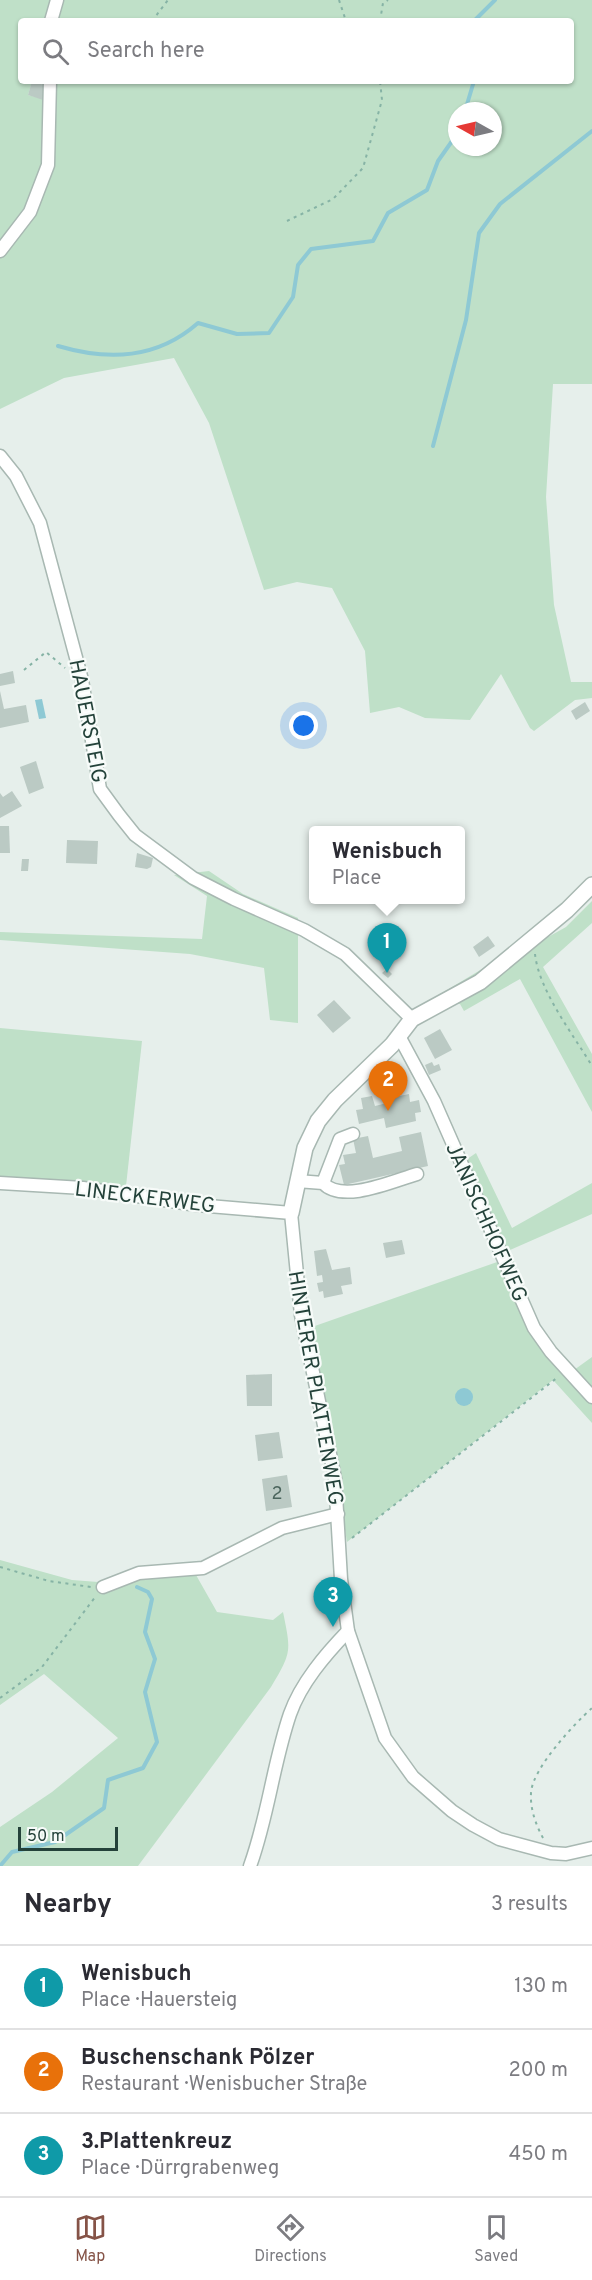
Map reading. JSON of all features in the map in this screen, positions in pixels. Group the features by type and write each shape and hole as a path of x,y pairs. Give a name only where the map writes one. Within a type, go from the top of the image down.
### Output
{"street":[{"path":"52,18 57,0"},
{"path":"0,251 30,212 48,165 50,84"},
{"name":"HAUERSTEIG","path":"0,456 16,476 40,523 82,680 100,789 135,835 193,878 304,930 345,954 412,1019"},
{"path":"291,1213 305,1148 318,1121 335,1100 399,1036 412,1019 480,982 536,936 592,885"},
{"name":"JANISCHHOFWEG","path":"399,1036 434,1101 534,1328 592,1397"},
{"path":"323,1183 340,1139 353,1134"},
{"path":"297,1181 323,1183 330,1190 345,1194 417,1174"},
{"name":"LINECKERWEG","path":"0,1183 83,1188 176,1202 291,1213"},
{"name":"HINTERER PLATTENWEG","path":"291,1213 301,1315 329,1440 348,1631 385,1738 413,1777 452,1812 499,1839 551,1853 566,1854 592,1848"},
{"path":"103,1587 139,1574 203,1568 282,1528 338,1514"},
{"path":"250,1866 291,1713 308,1680 328,1651 348,1631"}],"path":[{"path":"154,18 168,0"},
{"path":"339,0 345,18"},
{"path":"380,18 383,3 388,0"},
{"path":"288,221 333,200 363,168 382,100 380,84"},
{"path":"24,670 46,652 82,680"},
{"path":"536,936 537,969 592,1066"},
{"path":"339,1545 347,1542 567,1369"},
{"path":"0,1567 78,1587 103,1587"},
{"path":"0,1698 42,1667 103,1587"},
{"path":"551,1853 535,1824 530,1792 548,1755 592,1708"}],"green space":[{"path":"0,0 592,0 592,384 553,384 546,497 554,605 571,682 592,682 592,698 575,700 534,731 530,728 501,674 470,720 425,718 399,707 370,713 365,651 332,588 297,582 264,590 209,423 174,358 64,378 0,409"},
{"path":"209,871 243,894 298,918 298,1023 270,1020 264,968 190,954 0,940 0,932 202,939 207,896 174,875"},
{"path":"592,901 592,923 543,967 592,1054 592,1112 520,979 464,1011 460,1004 427,1002 487,966 524,937 532,946 566,927"},
{"path":"0,1028 142,1041 125,1195 0,1189"},
{"path":"476,1153 512,1228 592,1183 592,1214 510,1250 536,1326 574,1370 592,1357 592,1423 553,1380 347,1542 312,1327 500,1261 460,1164"},
{"path":"0,1560 72,1580 124,1584 148,1577 196,1575 217,1612 273,1620 283,1612 288,1651 278,1675 138,1866 0,1866 0,1827 52,1792 118,1738 44,1674 0,1705"}],"water":[{"path":"42,699 46,718 39,719 35,700"},
{"path":"460,1388 468,1388 473,1393 471,1404 460,1406 455,1401 455,1393"}],"building":[{"path":"31,84 47,86 43,100 28,95"},
{"path":"13,671 15,683 0,686 0,674"},
{"path":"0,691 4,709 26,705 29,722 0,728"},
{"path":"585,702 590,711 576,720 571,711"},
{"path":"36,761 44,788 29,794 20,767"},
{"path":"12,791 22,806 0,818 0,793 3,797"},
{"path":"0,826 9,826 10,853 0,853"},
{"path":"67,840 98,841 97,864 66,863"},
{"path":"137,853 153,858 151,867 147,869 135,867"},
{"path":"22,859 29,859 28,871 21,871"},
{"path":"488,936 495,946 479,957 473,947"},
{"path":"387,969 392,974 388,978 382,973"},
{"path":"334,1000 351,1018 333,1033 317,1015"},
{"path":"440,1029 452,1050 435,1059 424,1038"},
{"path":"432,1062 434,1066 439,1064 441,1070 429,1075 425,1065"},
{"path":"409,1094 410,1102 419,1100 421,1112 415,1113 416,1121 386,1128 384,1118 359,1124 356,1110 363,1109 361,1098 372,1096 375,1106 387,1103 385,1099"},
{"path":"421,1132 428,1166 344,1185 339,1165 345,1164 343,1155 356,1153 353,1139 368,1136 373,1158 402,1151 399,1137"},
{"path":"402,1240 405,1254 386,1258 383,1243"},
{"path":"326,1249 332,1270 350,1267 352,1284 341,1286 343,1294 324,1298 323,1291 319,1292 317,1283 323,1282 322,1275 317,1276 314,1251"},
{"path":"272,1374 272,1406 247,1406 246,1375"},
{"path":"279,1432 283,1458 258,1461 255,1435"},
{"path":"287,1475 292,1507 266,1511 262,1479"}],"waterway":[{"path":"477,18 495,0"},
{"path":"468,102 473,84"},
{"path":"433,446 466,320 479,233 500,204 592,131"},
{"path":"58,346 96,354 132,354 166,344 198,323 237,334 269,333 293,297 298,265 311,249 373,241 388,213 427,190 438,161 448,147"},
{"path":"0,1866 12,1852 55,1842 104,1808 108,1780 143,1768 157,1742 145,1692 155,1659 145,1632 152,1599 148,1592 137,1587"}],"place":[{"name":"Wenisbuch","path":"387,973"},
{"name":"Buschenschank Pölzer","path":"388,1111"},
{"name":"3.Plattenkreuz","path":"333,1627"}]}
